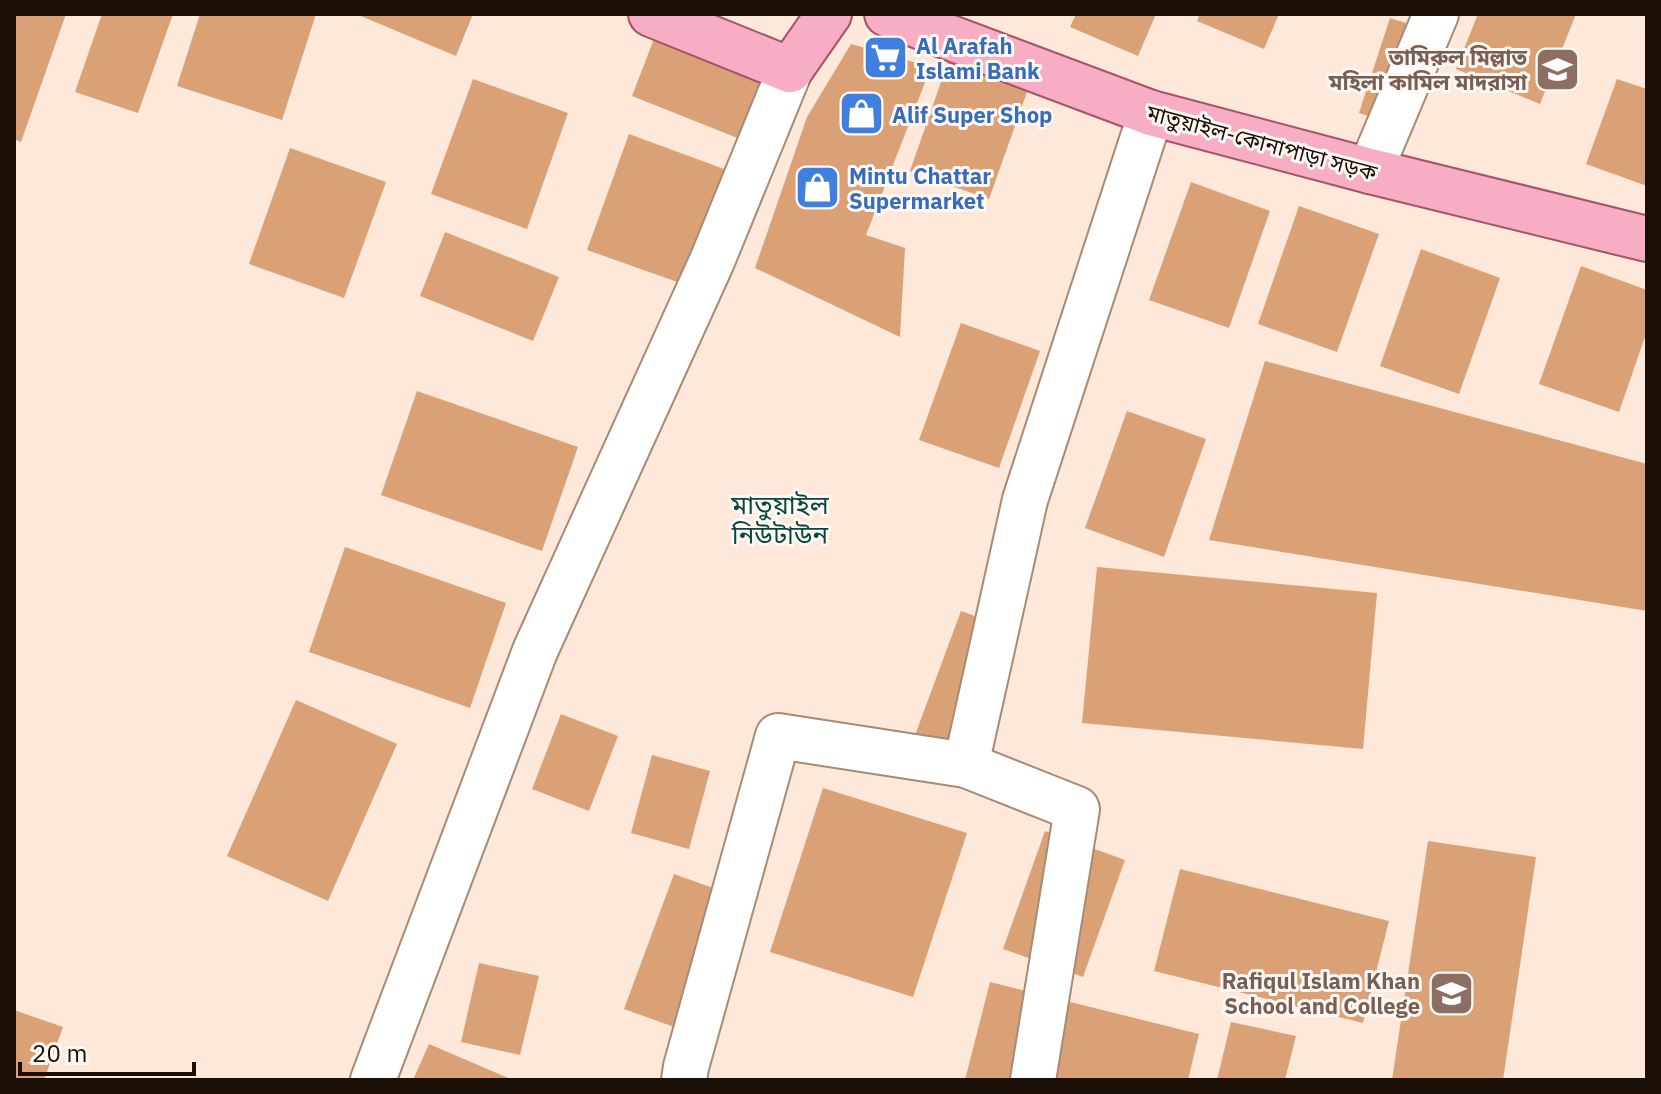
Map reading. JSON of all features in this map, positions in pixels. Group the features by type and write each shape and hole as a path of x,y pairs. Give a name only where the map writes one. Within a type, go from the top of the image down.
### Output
{"main road":[{"path":"651,14 790,70 829,14"},
{"name":"মাতুয়াইল-কোনাপাড়া সড়ক","path":"887,14 1151,113 1647,239"}],"street":[{"path":"1370,171 1436,14"},
{"path":"373,1080 535,651 712,261 790,70"},
{"path":"966,765 1025,500 1151,113"},
{"path":"684,1080 778,736 966,765 1077,809 1033,1080"}],"building":[{"path":"14,14 66,14 21,142 14,139"},
{"path":"102,14 173,14 138,113 75,92"},
{"path":"200,14 316,14 282,120 177,86"},
{"path":"356,14 473,14 456,56"},
{"path":"1076,14 1156,14 1138,56 1070,27"},
{"path":"1200,14 1279,14 1264,49 1197,21"},
{"path":"1478,14 1576,14 1540,104 1456,69"},
{"path":"1390,18 1425,29 1393,124 1359,113"},
{"path":"657,31 771,76 745,141 632,96"},
{"path":"851,44 931,67 866,235 905,248 900,337 755,268 807,117"},
{"path":"951,53 1031,81 989,199 910,171"},
{"path":"473,79 568,113 527,229 431,194"},
{"path":"1617,79 1647,89 1647,186 1586,164"},
{"path":"629,134 724,169 683,284 587,250"},
{"path":"290,148 386,182 344,298 249,264"},
{"path":"1191,182 1270,211 1229,328 1149,300"},
{"path":"1299,206 1379,234 1337,352 1258,324"},
{"path":"445,232 559,277 533,341 420,296"},
{"path":"1421,249 1500,278 1459,394 1380,366"},
{"path":"1581,266 1647,290 1647,331 1619,412 1539,384"},
{"path":"961,323 1040,351 999,468 919,440"},
{"path":"1265,361 1647,464 1647,611 1209,540"},
{"path":"417,391 578,447 542,551 381,495"},
{"path":"1127,411 1206,439 1164,557 1085,528"},
{"path":"345,547 506,603 470,708 309,652"},
{"path":"1097,567 1377,593 1363,749 1082,723"},
{"path":"961,611 1013,630 964,766 911,746"},
{"path":"296,700 397,744 328,901 227,856"},
{"path":"561,714 618,736 589,811 532,789"},
{"path":"652,755 710,771 689,849 631,833"},
{"path":"823,788 967,833 913,997 770,952"},
{"path":"1045,831 1125,860 1083,977 1003,949"},
{"path":"1428,841 1536,857 1503,1080 1392,1080"},
{"path":"1180,869 1389,921 1363,1023 1154,971"},
{"path":"674,874 727,893 677,1028 624,1009"},
{"path":"479,963 539,976 520,1055 461,1042"},
{"path":"990,982 1199,1034 1188,1080 965,1080"},
{"path":"14,1010 63,1027 44,1080 14,1080"},
{"path":"1231,1022 1296,1036 1285,1080 1217,1080"},
{"path":"429,1044 513,1080 413,1080"}],"place":[{"name":"Al Arafah Islami Bank","path":"885,58"},
{"name":"তামিরুল মিল্লাত মহিলা কামিল মাদরাসা","path":"1558,69"},
{"name":"Alif Super Shop","path":"861,114"},
{"name":"Mintu Chattar Supermarket","path":"818,188"},
{"name":"Rafiqul Islam Khan School and College","path":"1451,993"}],"district":[{"name":"মাতুয়াইল নিউটাউন","path":"780,519"}]}
